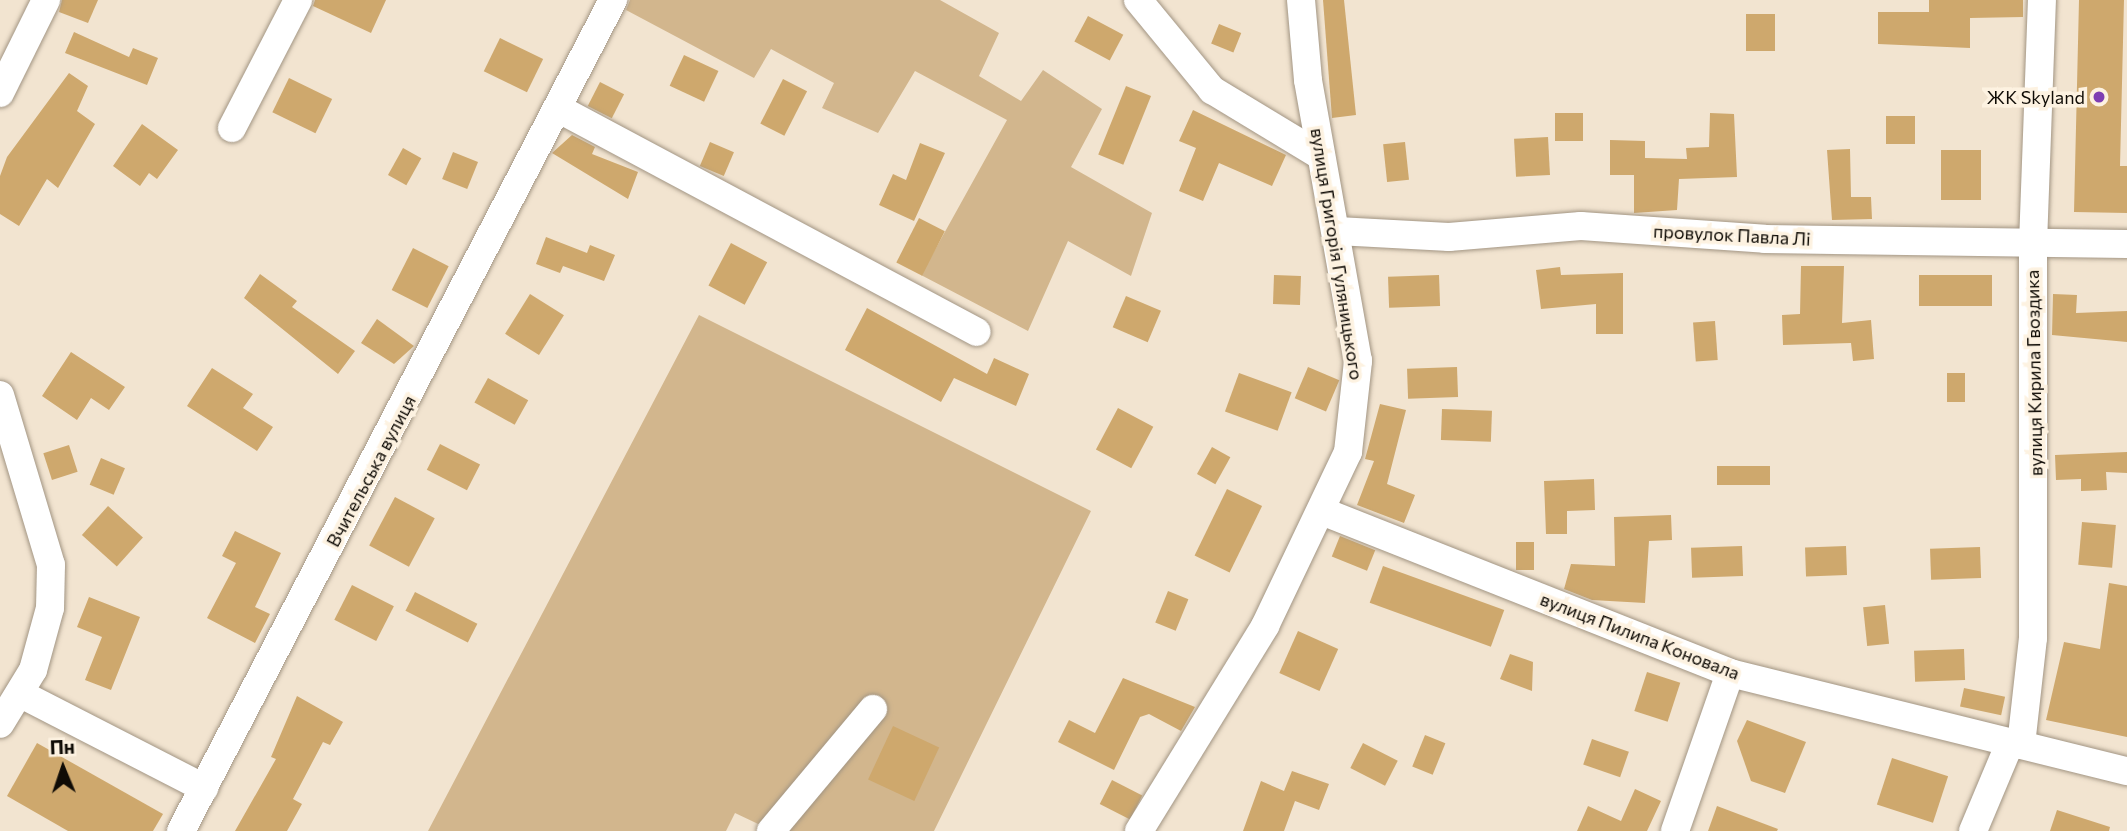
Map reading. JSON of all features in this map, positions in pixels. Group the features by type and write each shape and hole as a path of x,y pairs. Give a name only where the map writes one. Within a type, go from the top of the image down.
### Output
{"street":[{"path":"0,93 46,0"},
{"path":"232,128 298,0"},
{"name":"Вчительська вулиця","path":"181,831 561,110 613,0"},
{"path":"1138,0 1212,90 1321,156"},
{"name":"вулиця Григорія Гуляницького","path":"1139,831 1265,626 1324,512 1348,452 1359,393 1337,231 1321,156 1301,0"},
{"name":"вулиця Кирила Гвоздика","path":"1973,831 2015,744 2033,624 2033,244 2042,0"},
{"path":"561,110 976,332"},
{"name":"провулок Павла Лі","path":"1337,231 1450,237 1581,226 1765,239 2127,244"},
{"path":"0,395 51,565 48,617 20,694 0,724"},
{"name":"вулиця Пилипа Коновала","path":"1324,512 1730,673 2127,771"},
{"path":"1675,831 1730,673"},
{"path":"20,694 204,788"},
{"path":"771,831 873,709"}],"shaded area":[{"path":"630,0 940,0 999,33 979,76 1021,101 1043,70 1102,109 1071,167 1152,213 1131,276 1068,241 1028,331 921,275 1007,120 915,71 878,133 822,108 834,83 771,49 754,78 626,10"},
{"path":"699,315 1091,511 934,831 773,831 735,813 726,831 428,831"}],"building":[{"path":"62,0 98,0 88,23 59,12"},
{"path":"315,0 386,0 371,33 313,6"},
{"path":"1323,0 1344,0 1356,115 1332,118"},
{"path":"1929,0 2023,0 2023,17 1970,18 1970,48 1878,44 1878,12 1929,12"},
{"name":"ЖК Skyland","path":"2079,0 2124,0 2120,166 2127,166 2127,213 2074,212"},
{"path":"1746,14 1775,14 1775,51 1746,51"},
{"path":"1088,16 1123,35 1110,60 1074,42"},
{"path":"1219,24 1241,33 1233,52 1211,43"},
{"path":"74,32 129,57 133,48 158,58 147,85 65,53"},
{"path":"500,38 543,59 527,92 484,71"},
{"path":"684,55 718,71 704,102 670,86"},
{"path":"69,73 88,86 77,111 95,124 58,188 47,179 19,226 0,214 0,176 7,157"},
{"path":"289,78 332,99 315,133 272,112"},
{"path":"783,79 807,91 784,136 760,124"},
{"path":"600,82 624,94 612,118 588,106"},
{"path":"1126,86 1151,96 1123,165 1098,155"},
{"path":"1193,110 1286,155 1272,186 1219,163 1203,201 1179,191 1196,148 1179,141"},
{"path":"1555,113 1583,113 1583,141 1555,141"},
{"path":"1710,113 1734,114 1737,177 1679,179 1677,210 1634,213 1634,175 1610,175 1610,140 1645,141 1645,158 1687,159 1686,148 1709,147"},
{"path":"1886,116 1915,116 1915,144 1886,144"},
{"path":"142,124 178,150 157,179 149,173 140,186 113,166"},
{"path":"572,135 595,147 592,154 638,172 628,199 552,153"},
{"path":"1548,137 1550,175 1516,177 1514,139"},
{"path":"710,142 734,152 724,176 700,166"},
{"path":"1405,142 1409,180 1387,182 1383,144"},
{"path":"920,143 945,153 914,221 879,205 893,174 906,180"},
{"path":"403,148 421,158 406,185 388,175"},
{"path":"1850,149 1851,197 1871,197 1872,219 1832,220 1827,150"},
{"path":"1941,150 1981,150 1981,200 1941,200"},
{"path":"453,152 478,162 467,189 442,179"},
{"path":"919,218 945,231 922,276 896,263"},
{"path":"546,237 587,253 590,245 615,255 604,281 563,266 560,273 536,264"},
{"path":"731,243 767,262 745,305 708,285"},
{"path":"413,248 449,266 427,308 392,290"},
{"path":"1801,266 1844,266 1842,323 1871,320 1874,359 1853,361 1851,343 1783,345 1782,315 1800,314"},
{"path":"1560,267 1561,275 1623,273 1623,334 1596,334 1596,304 1541,309 1536,270"},
{"path":"260,274 297,301 292,307 355,351 338,374 244,298"},
{"path":"1274,275 1301,276 1300,305 1273,304"},
{"path":"1439,275 1440,306 1389,308 1388,277"},
{"path":"1919,275 1992,275 1992,306 1919,306"},
{"path":"530,294 564,315 539,355 505,334"},
{"path":"2053,294 2077,295 2076,313 2127,311 2127,342 2052,335"},
{"path":"1126,296 1161,311 1148,342 1113,327"},
{"path":"867,308 987,374 994,358 1029,374 1016,406 954,378 941,402 845,350"},
{"path":"377,319 414,346 394,364 361,343"},
{"path":"1715,321 1718,360 1696,361 1693,323"},
{"path":"71,352 125,387 109,410 91,398 77,420 42,396"},
{"path":"1308,367 1339,380 1326,412 1295,398"},
{"path":"1457,367 1458,397 1408,399 1407,369"},
{"path":"212,368 253,394 243,408 273,427 257,451 187,406"},
{"path":"1239,373 1292,392 1278,431 1225,412"},
{"path":"1947,373 1965,373 1965,402 1947,402"},
{"path":"488,378 528,400 515,425 474,402"},
{"path":"1380,404 1406,410 1387,484 1415,495 1404,523 1357,505 1374,461 1365,459"},
{"path":"1118,408 1153,427 1131,468 1096,449"},
{"path":"1442,409 1492,411 1491,442 1441,440"},
{"path":"440,444 480,464 467,490 427,470"},
{"path":"69,445 78,472 52,480 43,453"},
{"path":"1212,447 1230,457 1215,484 1197,474"},
{"path":"2127,452 2127,473 2106,472 2107,490 2081,491 2081,479 2056,480 2055,455"},
{"path":"101,458 125,468 114,495 90,485"},
{"path":"1717,466 1770,466 1770,485 1717,485"},
{"path":"1594,479 1595,510 1567,511 1567,534 1546,534 1544,481"},
{"path":"1227,489 1262,506 1230,573 1195,556"},
{"path":"395,497 435,518 409,567 369,546"},
{"path":"108,506 143,537 117,566 82,535"},
{"path":"1671,515 1672,540 1649,541 1645,603 1592,600 1564,589 1571,564 1615,566 1614,517"},
{"path":"2082,522 2116,525 2112,568 2078,565"},
{"path":"235,531 281,553 255,607 270,614 255,643 207,618 236,563 222,556"},
{"path":"1340,536 1375,550 1367,571 1332,556"},
{"path":"1516,542 1534,542 1534,570 1516,570"},
{"path":"1742,546 1743,576 1692,578 1691,548"},
{"path":"1846,546 1847,575 1806,576 1805,547"},
{"path":"1980,547 1981,578 1931,580 1930,549"},
{"path":"1383,566 1504,610 1491,647 1370,603"},
{"path":"2109,583 2127,586 2127,737 2046,720 2064,642 2100,649"},
{"path":"352,585 394,606 376,641 334,620"},
{"path":"1168,591 1188,599 1176,631 1155,623"},
{"path":"415,592 477,624 468,642 405,611"},
{"path":"89,597 140,617 111,690 85,680 102,637 77,627"},
{"path":"1885,605 1889,644 1867,646 1863,607"},
{"path":"1298,631 1338,649 1319,691 1279,673"},
{"path":"1964,649 1965,680 1915,682 1914,651"},
{"path":"1510,654 1533,662 1532,691 1500,679"},
{"path":"1647,672 1680,683 1668,722 1634,711"},
{"path":"1123,678 1195,707 1181,731 1149,714 1140,717 1114,770 1058,742 1069,720 1095,733"},
{"path":"1964,688 2005,697 2001,715 1960,707"},
{"path":"297,696 343,722 330,745 323,742 293,799 302,804 287,831 235,831 276,759 271,757"},
{"path":"1747,720 1806,742 1785,793 1751,781 1737,741"},
{"path":"893,726 939,748 914,801 868,779"},
{"path":"1425,735 1445,743 1433,775 1412,767"},
{"path":"1592,739 1629,752 1620,777 1583,765"},
{"path":"37,743 163,814 153,831 68,831 7,796"},
{"path":"1363,743 1398,761 1385,786 1350,768"},
{"path":"1892,758 1948,776 1933,823 1877,805"},
{"path":"1292,771 1329,784 1319,810 1295,801 1284,831 1243,831 1261,781 1284,791"},
{"path":"1112,780 1142,795 1130,819 1100,804"},
{"path":"1635,789 1661,801 1647,831 1577,831 1588,806 1621,821"},
{"path":"1717,806 1778,829 1708,831"},
{"path":"2057,810 2110,827 2109,831 2050,831"}],"place":[{"name":"ЖК Skyland","path":"2099,97"}]}
